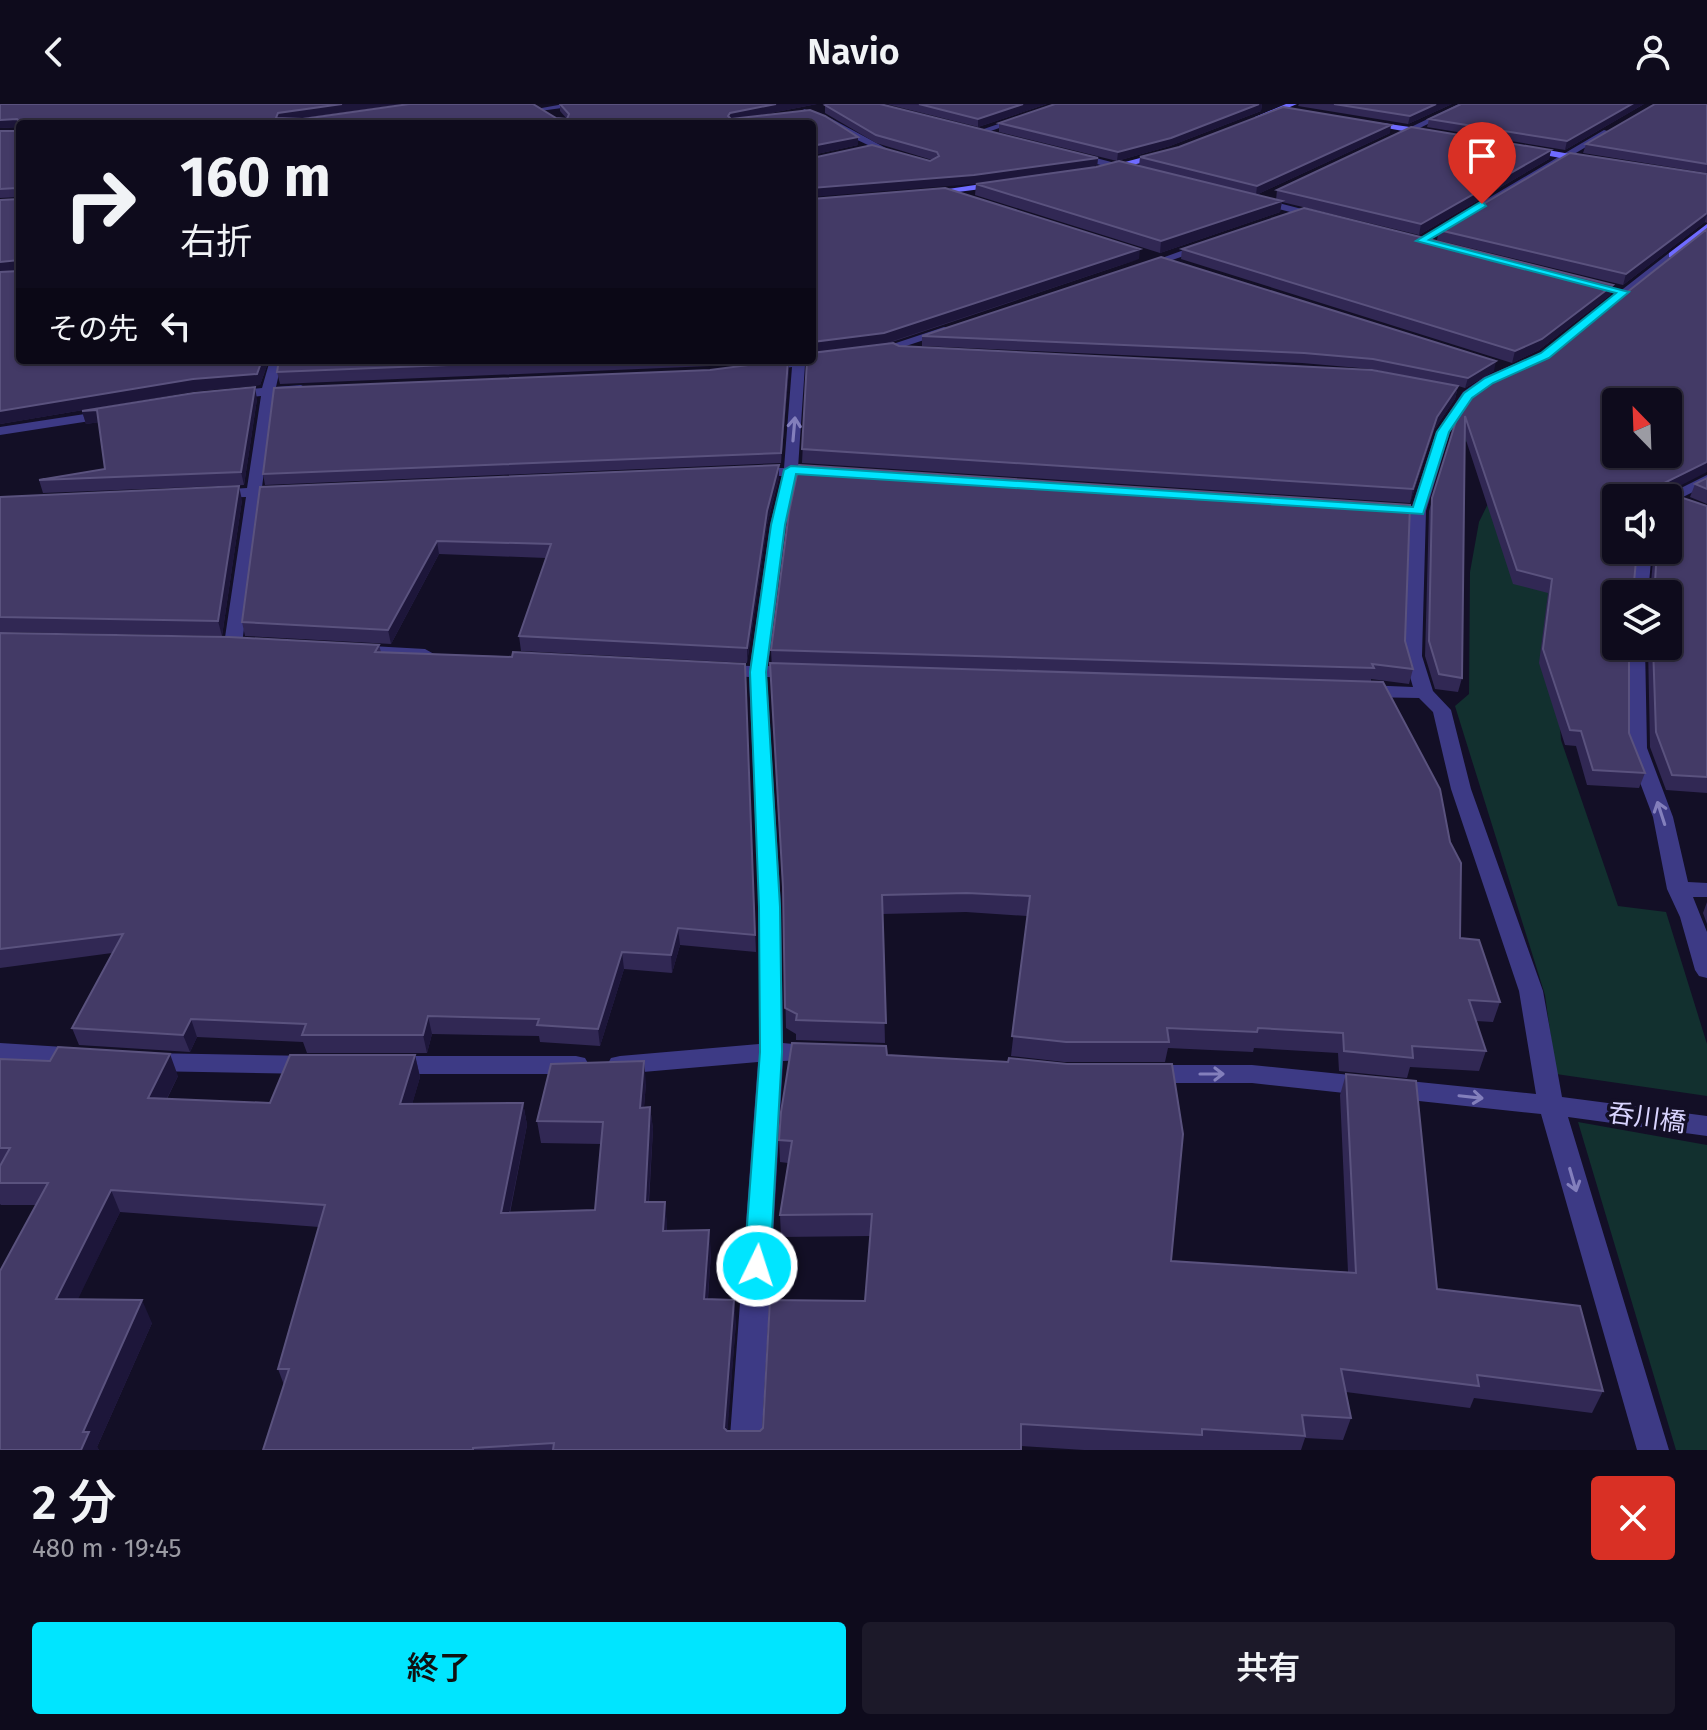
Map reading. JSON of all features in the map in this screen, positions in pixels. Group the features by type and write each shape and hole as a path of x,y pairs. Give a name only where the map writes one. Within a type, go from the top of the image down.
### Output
{"street":[{"path":"526,104 556,116"},
{"path":"540,109 587,104"},
{"path":"979,132 1065,104"},
{"path":"1250,121 1293,104"},
{"path":"1382,143 1465,104"},
{"path":"1252,105 1303,112"},
{"path":"791,113 819,108"},
{"path":"804,111 833,122 868,149 902,156"},
{"path":"1351,120 1441,135"},
{"path":"1421,241 1616,127"},
{"path":"966,129 1000,137"},
{"path":"1090,172 1119,167 1182,148"},
{"path":"1519,148 1597,161"},
{"path":"1059,152 1150,174"},
{"path":"914,194 1017,182"},
{"path":"943,191 971,200"},
{"path":"1258,201 1272,194"},
{"path":"1243,197 1332,219"},
{"path":"1274,222 1302,212"},
{"path":"1653,1450 1551,1105 1531,991 1461,789 1442,710 1424,693 1413,656 1413,591 1418,511 1443,432 1461,394 1489,380 1505,367 1545,356 1617,290 1673,255 1707,227"},
{"path":"1406,238 1436,245"},
{"path":"1133,270 1218,241"},
{"path":"1147,256 1178,265"},
{"path":"858,354 887,350 959,327"},
{"path":"887,350 919,352"},
{"path":"816,359 843,356"},
{"path":"233,644 268,391 275,364"},
{"path":"754,368 779,364"},
{"path":"745,1450 771,1052 770,907 758,672 778,525 791,470 798,364"},
{"path":"211,397 313,389"},
{"path":"0,431 129,411"},
{"path":"743,472 791,470 836,473"},
{"path":"1682,492 1707,479"},
{"path":"207,494 302,490"},
{"path":"1682,503 1695,508"},
{"path":"1370,508 1418,511"},
{"path":"328,649 440,655"},
{"path":"1636,660 1637,748 1663,817 1678,889 1691,917 1707,970"},
{"path":"695,668 819,674"},
{"path":"1348,691 1424,693"},
{"path":"1678,889 1707,890"},
{"path":"370,1065 638,1065 771,1052 846,1054"},
{"path":"1,1054 197,1065 339,1065"},
{"name":"呑川橋","path":"1127,1074 1252,1074 1551,1105 1707,1126"}],"green space":[{"path":"1602,395 1602,428 1544,536 1561,740 1618,906 1666,912 1707,1044 1707,1096 1556,1074 1545,995 1455,706 1469,694 1470,572 1479,522 1514,451 1457,440 1459,433"},
{"path":"1578,1122 1707,1145 1707,1450 1676,1450"}],"building":[{"path":"0,104 342,104 278,113 276,118 303,119 409,104 533,104 556,118 567,119 569,114 560,104 776,104 730,113 728,116 731,119 810,110 858,137 816,145 816,120 0,120"},
{"path":"880,104 1098,158 974,175 816,188 816,157 872,145 930,161 939,156 937,152 876,135 825,105"},
{"path":"919,104 1023,104 978,119"},
{"path":"1055,104 1259,104 1171,138 1118,152 999,123"},
{"path":"1334,104 1436,104 1410,116"},
{"path":"1461,104 1632,104 1567,141 1429,119"},
{"path":"1655,104 1707,104 1707,164 1586,144"},
{"path":"1283,107 1391,125 1257,186 1140,157 1179,147"},
{"path":"1411,127 1551,150 1421,224 1277,190"},
{"path":"0,131 16,131 16,188 0,189"},
{"path":"1570,153 1707,174 1707,213 1626,274 1439,230"},
{"path":"1119,161 1282,201 1161,241 976,184"},
{"path":"945,188 1140,249 884,333 816,342 816,199"},
{"path":"16,199 16,260 0,262 0,200"},
{"path":"1304,208 1613,285 1542,339 1515,351 1182,249"},
{"path":"1707,229 1707,462 1662,484 1602,484 1602,564 1636,564 1634,580 1602,580 1602,660 1629,660 1629,733 1645,773 1593,770 1581,731 1570,730 1543,649 1552,579 1517,570 1465,416 1462,678 1439,674 1429,641 1432,498 1456,421 1478,388 1498,374 1554,350"},
{"path":"1161,257 1496,361 1468,378 1373,359 1304,353 922,336"},
{"path":"16,271 16,364 261,364 257,374 193,379 0,411 0,272"},
{"path":"893,343 899,346 1372,370 1458,386 1437,417 1413,489 802,449 807,364 816,364 816,353"},
{"path":"278,364 476,364 277,372"},
{"path":"788,364 781,453 263,474 274,388"},
{"path":"255,387 241,472 39,480 105,469 97,410 82,411 194,393"},
{"path":"779,465 767,511 747,648 519,636 551,544 437,541 388,630 242,622 260,487"},
{"path":"799,465 1410,505 1405,641 1413,669 1372,664 1374,668 771,650 789,512"},
{"path":"1707,478 1707,489 1695,484"},
{"path":"239,486 218,621 0,617 0,497"},
{"path":"1682,498 1707,506 1707,777 1672,775 1656,732 1653,660 1682,660 1682,580 1655,580 1656,564 1682,564"},
{"path":"0,633 229,637 379,645 375,652 512,657 513,652 745,664 755,935 678,928 671,955 622,952 598,1029 537,1025 539,1019 428,1016 423,1035 302,1035 306,1024 191,1019 183,1035 72,1028 123,934 0,949"},
{"path":"770,663 1383,682 1440,789 1450,842 1461,863 1460,938 1479,940 1500,1002 1469,1000 1486,1051 1412,1046 1413,1058 1344,1051 1343,1033 1258,1028 1257,1032 1167,1028 1169,1042 1066,1042 1012,1036 1030,896 967,893 882,895 886,1023 796,1020 797,1014 785,1008 783,887"},
{"path":"792,1043 886,1046 887,1055 1008,1062 1009,1058 1067,1064 1172,1064 1183,1134 1171,1261 1356,1273 1346,1074 1416,1081 1437,1289 1580,1306 1603,1391 1477,1375 1479,1386 1341,1369 1351,1418 1302,1415 1305,1436 1202,1429 1202,1435 1021,1424 1021,1450 553,1450 554,1443 473,1450 263,1450 289,1369 278,1369 325,1205 111,1190 56,1299 142,1300 83,1432 89,1432 81,1450 0,1450 0,1271 48,1183 0,1183 0,1166 10,1148 0,1148 0,1059 50,1061 58,1047 170,1054 148,1098 270,1103 290,1055 415,1055 400,1104 523,1103 501,1213 595,1210 603,1122 537,1121 551,1064 644,1061 640,1108 650,1107 645,1202 665,1202 663,1231 709,1230 704,1299 734,1300 724,1428 727,1431 760,1431 763,1428 770,1300 865,1301 872,1214 780,1215 792,1141 779,1140"}],"route":[{"path":"757,1266 771,1052 770,907 758,672 778,525 791,470 1418,511 1443,432 1468,395 1489,380 1545,356 1624,292 1421,241 1482,204"}]}
